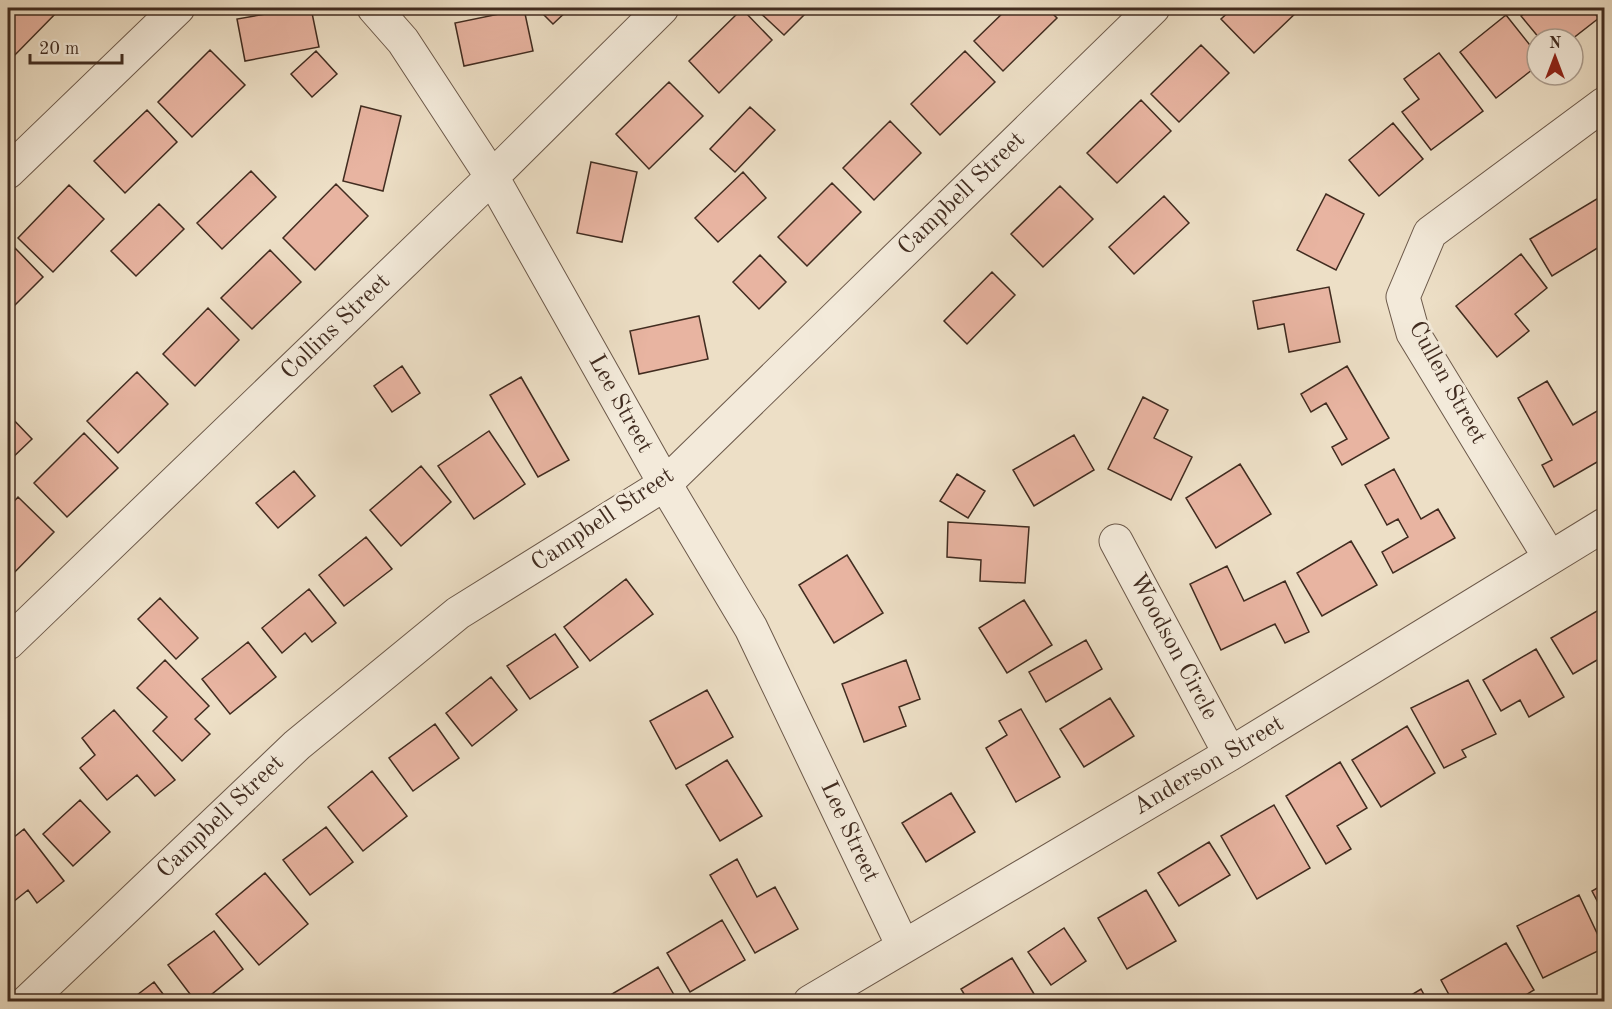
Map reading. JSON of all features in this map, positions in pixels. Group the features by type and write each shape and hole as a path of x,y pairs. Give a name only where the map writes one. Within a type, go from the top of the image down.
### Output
{"street":[{"path":"8,172 178,8"},
{"name":"Lee Street","path":"374,8 403,41 492,177 665,484 751,628 903,946"},
{"name":"Collins Street","path":"8,643 492,177 662,8"},
{"name":"Campbell Street","path":"27,1002 297,745 458,613 665,484 1153,8"},
{"name":"Cullen Street","path":"1550,558 1413,333 1404,297 1430,233 1605,104"},
{"name":"Anderson Street","path":"810,1002 1230,754 1605,525"},
{"name":"Woodson Circle","path":"1116,541 1230,754"}],"building":[{"path":"8,8 61,8 9,61"},
{"path":"311,8 319,47 245,61 237,19"},
{"path":"537,8 570,8 553,24"},
{"path":"755,8 811,8 784,35"},
{"path":"1008,8 1047,8 1057,18 1003,71 974,41"},
{"path":"1233,8 1301,8 1254,53 1221,19"},
{"path":"1532,8 1590,8 1599,18 1585,29 1585,27 1530,27 1521,16"},
{"path":"524,9 533,51 464,66 455,23"},
{"path":"742,9 772,40 719,93 689,61"},
{"path":"1506,15 1525,39 1525,75 1496,98 1460,52"},
{"path":"1201,45 1229,73 1179,122 1151,94"},
{"path":"210,50 245,85 192,137 158,102"},
{"path":"316,51 337,74 312,97 291,74"},
{"path":"965,51 995,82 940,135 911,104"},
{"path":"1439,53 1483,111 1431,150 1402,112 1419,99 1404,79"},
{"path":"669,82 703,116 649,169 616,134"},
{"path":"1141,100 1171,131 1117,183 1087,153"},
{"path":"361,106 401,116 383,191 343,181"},
{"path":"750,107 775,130 735,172 710,149"},
{"path":"147,110 177,142 125,193 94,161"},
{"path":"890,121 921,153 874,200 843,168"},
{"path":"1393,123 1423,159 1379,196 1349,160"},
{"path":"591,162 637,172 622,242 577,233"},
{"path":"251,171 276,197 222,249 197,223"},
{"path":"743,172 766,198 718,242 695,218"},
{"path":"832,183 861,212 807,266 778,237"},
{"path":"336,184 368,216 315,270 283,238"},
{"path":"69,185 104,219 53,272 18,238"},
{"path":"1060,186 1093,219 1043,267 1011,234"},
{"path":"1326,194 1364,214 1336,270 1297,250"},
{"path":"1164,196 1189,223 1134,274 1109,247"},
{"path":"1600,197 1604,204 1604,244 1552,276 1530,239"},
{"path":"159,204 184,229 136,276 111,251"},
{"path":"15,248 43,277 8,312 8,255"},
{"path":"270,250 301,282 252,329 221,298"},
{"path":"1521,254 1547,288 1515,314 1529,331 1497,357 1456,306"},
{"path":"760,255 786,282 759,309 733,282"},
{"path":"992,272 1015,295 967,344 944,321"},
{"path":"1329,287 1340,342 1289,352 1284,324 1258,329 1253,301"},
{"path":"208,308 239,340 195,386 163,354"},
{"path":"699,316 708,359 639,374 630,331"},
{"path":"402,366 420,393 392,412 374,386"},
{"path":"1347,366 1389,438 1342,465 1332,447 1347,439 1326,403 1311,412 1301,394"},
{"path":"137,372 168,404 118,453 87,421"},
{"path":"521,377 569,460 538,477 490,395"},
{"path":"1547,381 1573,425 1604,407 1604,458 1554,487 1542,465 1552,460 1518,398"},
{"path":"1143,397 1168,410 1154,438 1192,457 1171,500 1108,469"},
{"path":"8,414 32,439 8,462"},
{"path":"489,431 525,484 474,519 438,466"},
{"path":"84,433 118,468 67,517 34,483"},
{"path":"1074,435 1094,470 1034,506 1013,470"},
{"path":"1240,464 1271,514 1216,548 1186,498"},
{"path":"421,466 451,502 401,546 370,510"},
{"path":"1394,469 1421,519 1438,509 1455,538 1393,573 1382,552 1408,537 1398,519 1387,525 1365,485"},
{"path":"294,471 315,496 278,528 256,503"},
{"path":"957,474 985,491 968,518 940,501"},
{"path":"18,497 54,532 8,579 8,508"},
{"path":"948,522 1029,527 1025,583 980,581 981,560 947,557"},
{"path":"366,537 392,569 344,606 319,575"},
{"path":"1351,541 1377,585 1322,616 1297,573"},
{"path":"847,555 883,613 834,643 799,585"},
{"path":"1227,566 1244,601 1285,581 1309,632 1285,643 1275,624 1221,650 1190,584"},
{"path":"626,579 653,614 590,661 564,627"},
{"path":"309,589 336,623 312,642 305,633 282,653 262,628"},
{"path":"160,598 198,638 176,659 138,619"},
{"path":"1024,600 1052,645 1007,673 979,628"},
{"path":"1602,608 1604,656 1573,674 1551,638"},
{"path":"555,634 578,667 530,699 507,666"},
{"path":"1086,640 1102,669 1046,702 1029,672"},
{"path":"248,642 276,677 230,714 202,679"},
{"path":"1536,649 1564,697 1529,717 1520,700 1501,711 1483,680"},
{"path":"165,660 209,706 195,719 210,734 182,761 153,731 167,717 137,688"},
{"path":"906,660 920,699 899,707 906,726 864,742 842,684"},
{"path":"491,677 517,710 472,746 446,713"},
{"path":"1468,680 1496,734 1462,750 1466,757 1444,768 1411,708"},
{"path":"707,690 733,737 676,769 650,721"},
{"path":"1110,698 1134,736 1084,767 1060,729"},
{"path":"1021,709 1060,777 1016,802 986,748 1007,735 999,721"},
{"path":"114,710 175,780 155,796 137,775 107,800 80,768 95,755 82,738"},
{"path":"435,724 459,758 413,791 389,758"},
{"path":"1407,726 1435,773 1381,807 1352,760"},
{"path":"727,760 762,816 720,841 686,785"},
{"path":"1340,762 1367,808 1337,826 1351,849 1326,864 1286,796"},
{"path":"372,771 407,816 363,851 328,807"},
{"path":"951,793 975,832 926,862 902,823"},
{"path":"80,800 110,832 73,866 43,834"},
{"path":"1274,805 1310,868 1257,899 1221,836"},
{"path":"326,827 353,862 310,895 283,860"},
{"path":"24,829 64,881 37,903 28,890 8,906 8,842"},
{"path":"1209,842 1230,875 1179,906 1158,873"},
{"path":"737,859 757,897 775,887 798,929 755,953 710,875"},
{"path":"265,873 308,924 259,965 216,914"},
{"path":"1604,884 1604,914 1592,891"},
{"path":"1146,890 1176,941 1127,969 1098,918"},
{"path":"1579,895 1604,948 1543,978 1517,926"},
{"path":"722,920 745,960 690,992 667,953"},
{"path":"1064,928 1086,961 1051,985 1028,952"},
{"path":"214,931 243,969 202,1002 196,1002 168,965"},
{"path":"1506,943 1534,990 1514,1002 1453,1002 1441,980"},
{"path":"1012,958 1039,1002 969,1002 961,989"},
{"path":"658,967 677,1000 617,1002 612,994"},
{"path":"154,982 169,1002 128,1002"},
{"path":"1421,989 1428,1002 1400,1002"}]}
